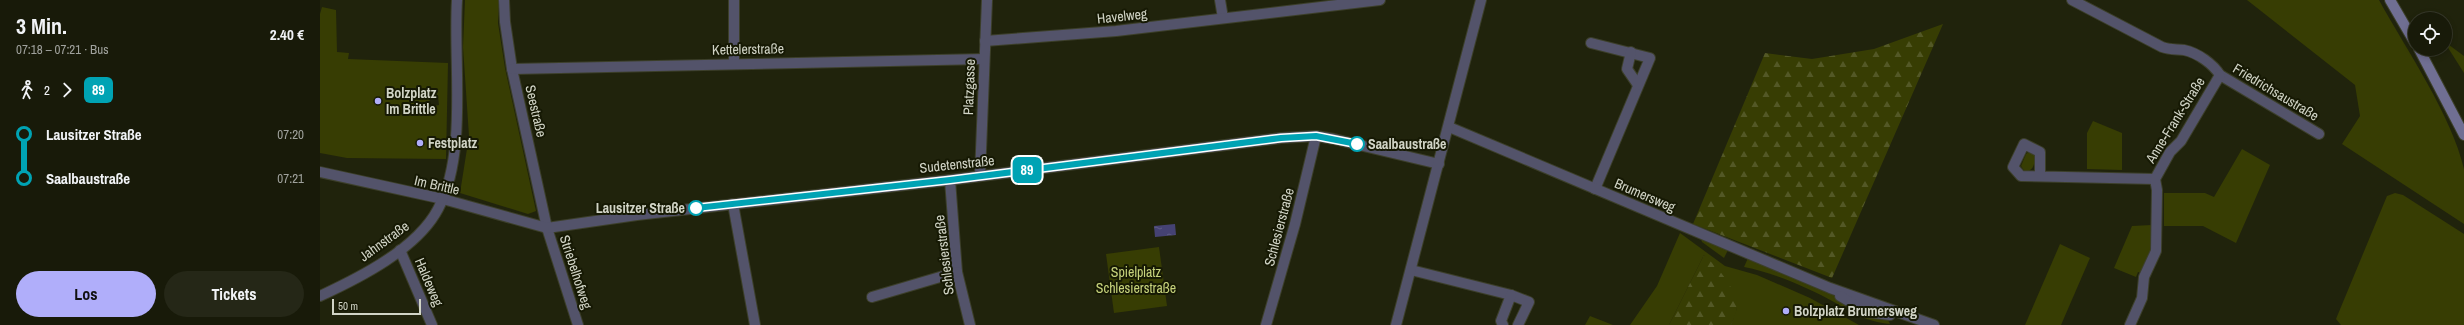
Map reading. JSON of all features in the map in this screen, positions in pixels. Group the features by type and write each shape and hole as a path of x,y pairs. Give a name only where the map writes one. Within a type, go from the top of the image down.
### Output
{"street":[{"name":"Jahnstraße","path":"320,296 345,284 400,250 431,220 443,199 451,167 457,123 457,0"},
{"name":"Seestraße","path":"504,0 505,22 512,69 547,228"},
{"path":"734,0 734,64"},
{"name":"Platzgasse","path":"980,176 987,0"},
{"path":"1220,0 1223,18"},
{"name":"Havelweg","path":"985,41 1116,31 1380,0"},
{"path":"1396,325 1481,0"},
{"name":"Friedrichsaustraße","path":"2072,0 2169,50 2185,50 2203,59 2214,65 2220,75 2319,134"},
{"path":"2390,0 2408,31"},
{"path":"1591,43 1632,52 1650,58 1595,189"},
{"path":"1632,52 1627,69 1638,85"},
{"path":"2423,56 2464,135"},
{"name":"Kettelerstraße","path":"512,69 984,59"},
{"name":"Anne-Frank-Straße","path":"2130,325 2142,298 2144,277 2156,251 2157,190 2155,179 2170,152 2181,141 2220,75"},
{"name":"Brumersweg","path":"1449,127 1830,288 1857,307 1868,312 1902,315 1934,325"},
{"name":"Sudetenstraße","path":"547,228 733,204 950,180 1281,138 1316,136 1439,164"},
{"name":"Schlesierstraße","path":"1266,325 1295,224 1316,136"},
{"name":"Im Brittle","path":"320,172 443,199 547,228"},
{"name":"Anne-Frank-Straße","path":"2040,176 2155,179"},
{"name":"Schlesierstraße","path":"950,180 957,272 970,325"},
{"path":"733,204 755,325"},
{"name":"Striebelhofweg","path":"547,228 578,325"},
{"name":"Haldeweg","path":"400,250 432,325"},
{"path":"1411,270 1511,295 1529,302 1518,325"},
{"path":"872,297 957,272"},
{"path":"1503,325 1501,321 1511,295"}],"green space":[{"path":"465,0 499,0 498,23 505,68 536,211 528,214 460,193 469,136 463,47"},
{"path":"2247,0 2379,0 2408,50 2408,56 2411,56 2439,105 2458,149 2464,169 2464,224 2342,144 2360,116 2355,85"},
{"path":"322,7 336,10 337,52 349,53 348,59 448,63 446,159 347,158 320,153 320,14","holes":["430,96 438,96 439,105 429,107"]},
{"path":"1943,24 1832,278 1693,224 1765,53 1812,59 1874,49"},
{"path":"2452,47 2464,56 2464,73 2452,54"},
{"path":"2093,121 2122,133 2122,170 2087,169 2087,133"},
{"path":"2242,149 2270,165 2236,243 2203,226 2164,226 2164,193 2205,193 2214,197"},
{"path":"2030,151 2034,154 2034,165 2033,168 2025,172 2021,166 2026,154"},
{"path":"2395,193 2403,195 2464,234 2464,325 2341,325 2336,319 2387,196"},
{"path":"2152,225 2153,248 2142,273 2138,272 2136,277 2114,268 2132,226"},
{"path":"1680,233 1725,266 1757,275 1810,298 1859,325 1731,325 1737,308 1704,255 1669,325 1630,325 1657,286"},
{"path":"1701,239 1728,250 1724,258 1702,242"},
{"path":"2060,244 2090,258 2061,325 2025,325"},
{"name":"Spielplatz Schlesierstraße","path":"1159,247 1167,306 1114,313 1106,254"},
{"path":"1704,255 1721,272 1730,285 1736,299 1736,314 1731,325 1669,325"},
{"path":"1748,258 1827,292 1863,313 1879,319 1888,320 1890,324 1867,319 1802,286 1755,269 1744,267"},
{"path":"1590,316 1613,325 1585,325"}],"water":[{"path":"1175,224 1176,235 1155,237 1154,226"}],"bus line":[{"name":"89","path":"696,208 950,180 1182,152 1281,138 1316,136 1357,144"}],"place":[{"name":"Bolzplatz Im Brittle","path":"378,101"},
{"name":"Festplatz","path":"420,143"},
{"name":"Saalbaustraße","path":"1357,144"},
{"name":"Lausitzer Straße","path":"696,208"},
{"name":"Bolzplatz Brumersweg","path":"1786,311"}]}
